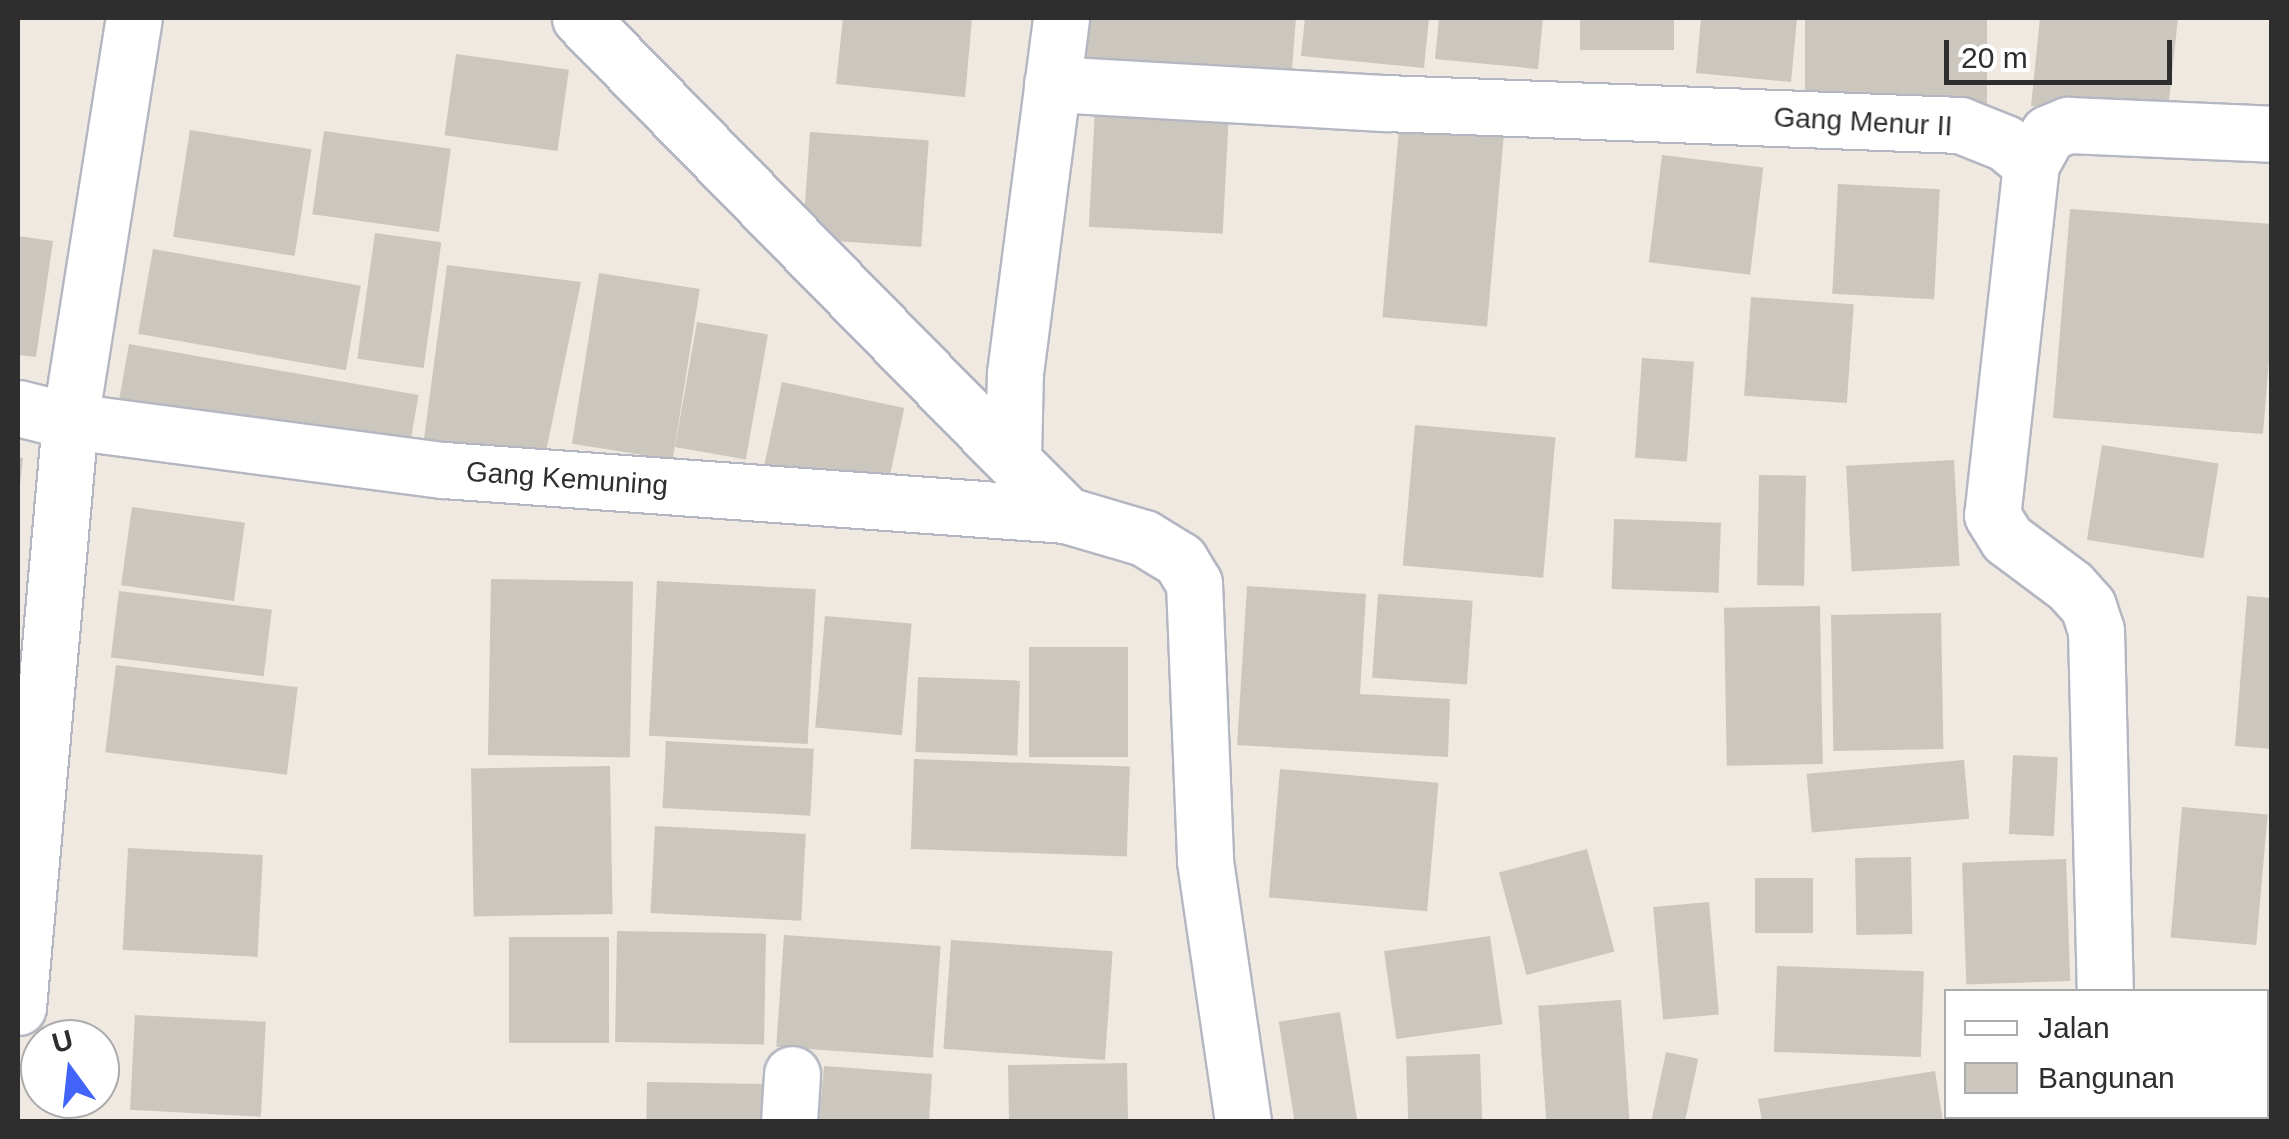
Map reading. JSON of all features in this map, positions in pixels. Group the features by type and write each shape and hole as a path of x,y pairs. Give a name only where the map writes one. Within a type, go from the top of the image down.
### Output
{"street":[{"path":"18,1007 70,421 134,18"},
{"path":"580,18 1066,514"},
{"path":"1014,458 1015,373 1061,18"},
{"name":"Gang Menur II","path":"1052,84 1386,103 1960,125 2006,143 2030,164"},
{"path":"2105,989 2096,630 2088,606 2008,539 1992,514 2030,164 2048,133 2068,125 2272,134"},
{"name":"Gang Kemuning","path":"18,408 70,421 444,470 1066,514 1144,538 1180,560 1194,584 1205,861 1243,1122"}],"building":[{"path":"843,18 972,18 965,97 836,84"},
{"path":"1089,18 1296,18 1291,82 1086,68"},
{"path":"1305,18 1429,18 1424,68 1301,56"},
{"path":"1439,18 1543,18 1538,69 1435,59"},
{"path":"1580,18 1674,18 1674,50 1580,50"},
{"path":"1701,18 1797,18 1791,82 1696,73"},
{"path":"1805,18 1987,18 1987,114 1805,114"},
{"path":"2040,18 2178,18 2167,119 2031,106"},
{"path":"456,54 569,70 557,151 445,135"},
{"path":"1095,109 1229,116 1223,234 1089,227"},
{"path":"1399,128 1504,137 1487,326 1382,317"},
{"path":"190,130 311,149 295,256 173,237"},
{"path":"324,131 451,149 439,232 312,214"},
{"path":"810,132 929,140 921,247 803,239"},
{"path":"1662,155 1763,167 1750,275 1649,262"},
{"path":"1838,184 1940,189 1934,299 1832,294"},
{"path":"2070,209 2272,224 2272,322 2263,434 2053,418"},
{"path":"375,233 441,242 424,368 357,359"},
{"path":"18,236 53,241 36,357 18,355"},
{"path":"153,249 361,286 346,370 138,334"},
{"path":"447,265 581,282 542,471 421,462"},
{"path":"599,273 700,289 673,460 572,444"},
{"path":"1751,297 1854,304 1847,403 1744,396"},
{"path":"697,322 768,335 746,460 675,447"},
{"path":"129,344 419,395 405,471 116,420"},
{"path":"1642,358 1694,362 1687,461 1635,458"},
{"path":"782,382 904,408 886,492 764,466"},
{"path":"1415,425 1555,437 1543,578 1403,565"},
{"path":"2102,445 2219,463 2204,558 2087,540"},
{"path":"18,457 23,458 20,486 18,485"},
{"path":"1954,460 1960,566 1852,572 1846,466"},
{"path":"1759,475 1806,476 1804,586 1757,585"},
{"path":"132,507 245,523 234,601 121,585"},
{"path":"1614,519 1721,523 1718,593 1612,589"},
{"path":"491,579 633,581 630,757 488,755"},
{"path":"657,581 816,589 808,744 649,736"},
{"path":"1247,586 1366,594 1360,694 1450,699 1448,757 1237,745"},
{"path":"119,591 272,610 264,676 111,658"},
{"path":"1378,594 1473,601 1467,684 1372,678"},
{"path":"2247,596 2272,598 2272,749 2235,746"},
{"path":"1820,606 1823,764 1727,766 1724,608"},
{"path":"1941,613 1943,749 1833,751 1831,615"},
{"path":"825,616 912,624 902,735 815,728"},
{"path":"1029,647 1128,647 1128,757 1029,757"},
{"path":"116,665 298,687 287,775 105,752"},
{"path":"918,677 1020,681 1017,756 915,752"},
{"path":"666,741 814,749 810,816 662,808"},
{"path":"2013,755 2058,757 2054,836 2009,834"},
{"path":"914,759 1130,767 1127,856 911,849"},
{"path":"1964,760 1969,819 1812,833 1807,774"},
{"path":"610,766 613,914 474,916 471,768"},
{"path":"1280,769 1438,783 1427,911 1269,898"},
{"path":"2182,807 2268,814 2256,945 2171,938"},
{"path":"655,826 806,834 801,921 650,913"},
{"path":"128,848 263,855 257,957 123,950"},
{"path":"1587,849 1614,951 1527,975 1499,873"},
{"path":"1911,857 1912,934 1856,935 1855,858"},
{"path":"2066,859 2070,981 1966,985 1962,863"},
{"path":"1755,878 1813,878 1813,933 1755,933"},
{"path":"1709,902 1719,1015 1663,1019 1653,907"},
{"path":"617,931 766,934 764,1045 615,1042"},
{"path":"784,935 941,946 933,1058 776,1047"},
{"path":"1490,936 1502,1024 1396,1039 1384,951"},
{"path":"509,937 609,937 609,1043 509,1043"},
{"path":"951,940 1113,951 1105,1060 943,1049"},
{"path":"1777,966 1924,971 1921,1057 1774,1052"},
{"path":"1621,1000 1630,1122 1546,1122 1538,1006"},
{"path":"1340,1012 1357,1122 1295,1122 1279,1022"},
{"path":"135,1015 266,1022 261,1117 130,1110"},
{"path":"1666,1052 1698,1059 1685,1122 1651,1122"},
{"path":"1480,1054 1482,1122 1408,1122 1406,1057"},
{"path":"2272,1054 2272,1122 2222,1122 2269,1119"},
{"path":"1127,1063 1128,1122 1009,1122 1008,1065"},
{"path":"824,1066 932,1074 929,1122 819,1122"},
{"path":"1935,1071 1943,1122 1762,1122 1758,1099"},
{"path":"647,1082 765,1084 764,1122 646,1122"},
{"path":"1955,1119 2056,1119 2056,1122"}]}
